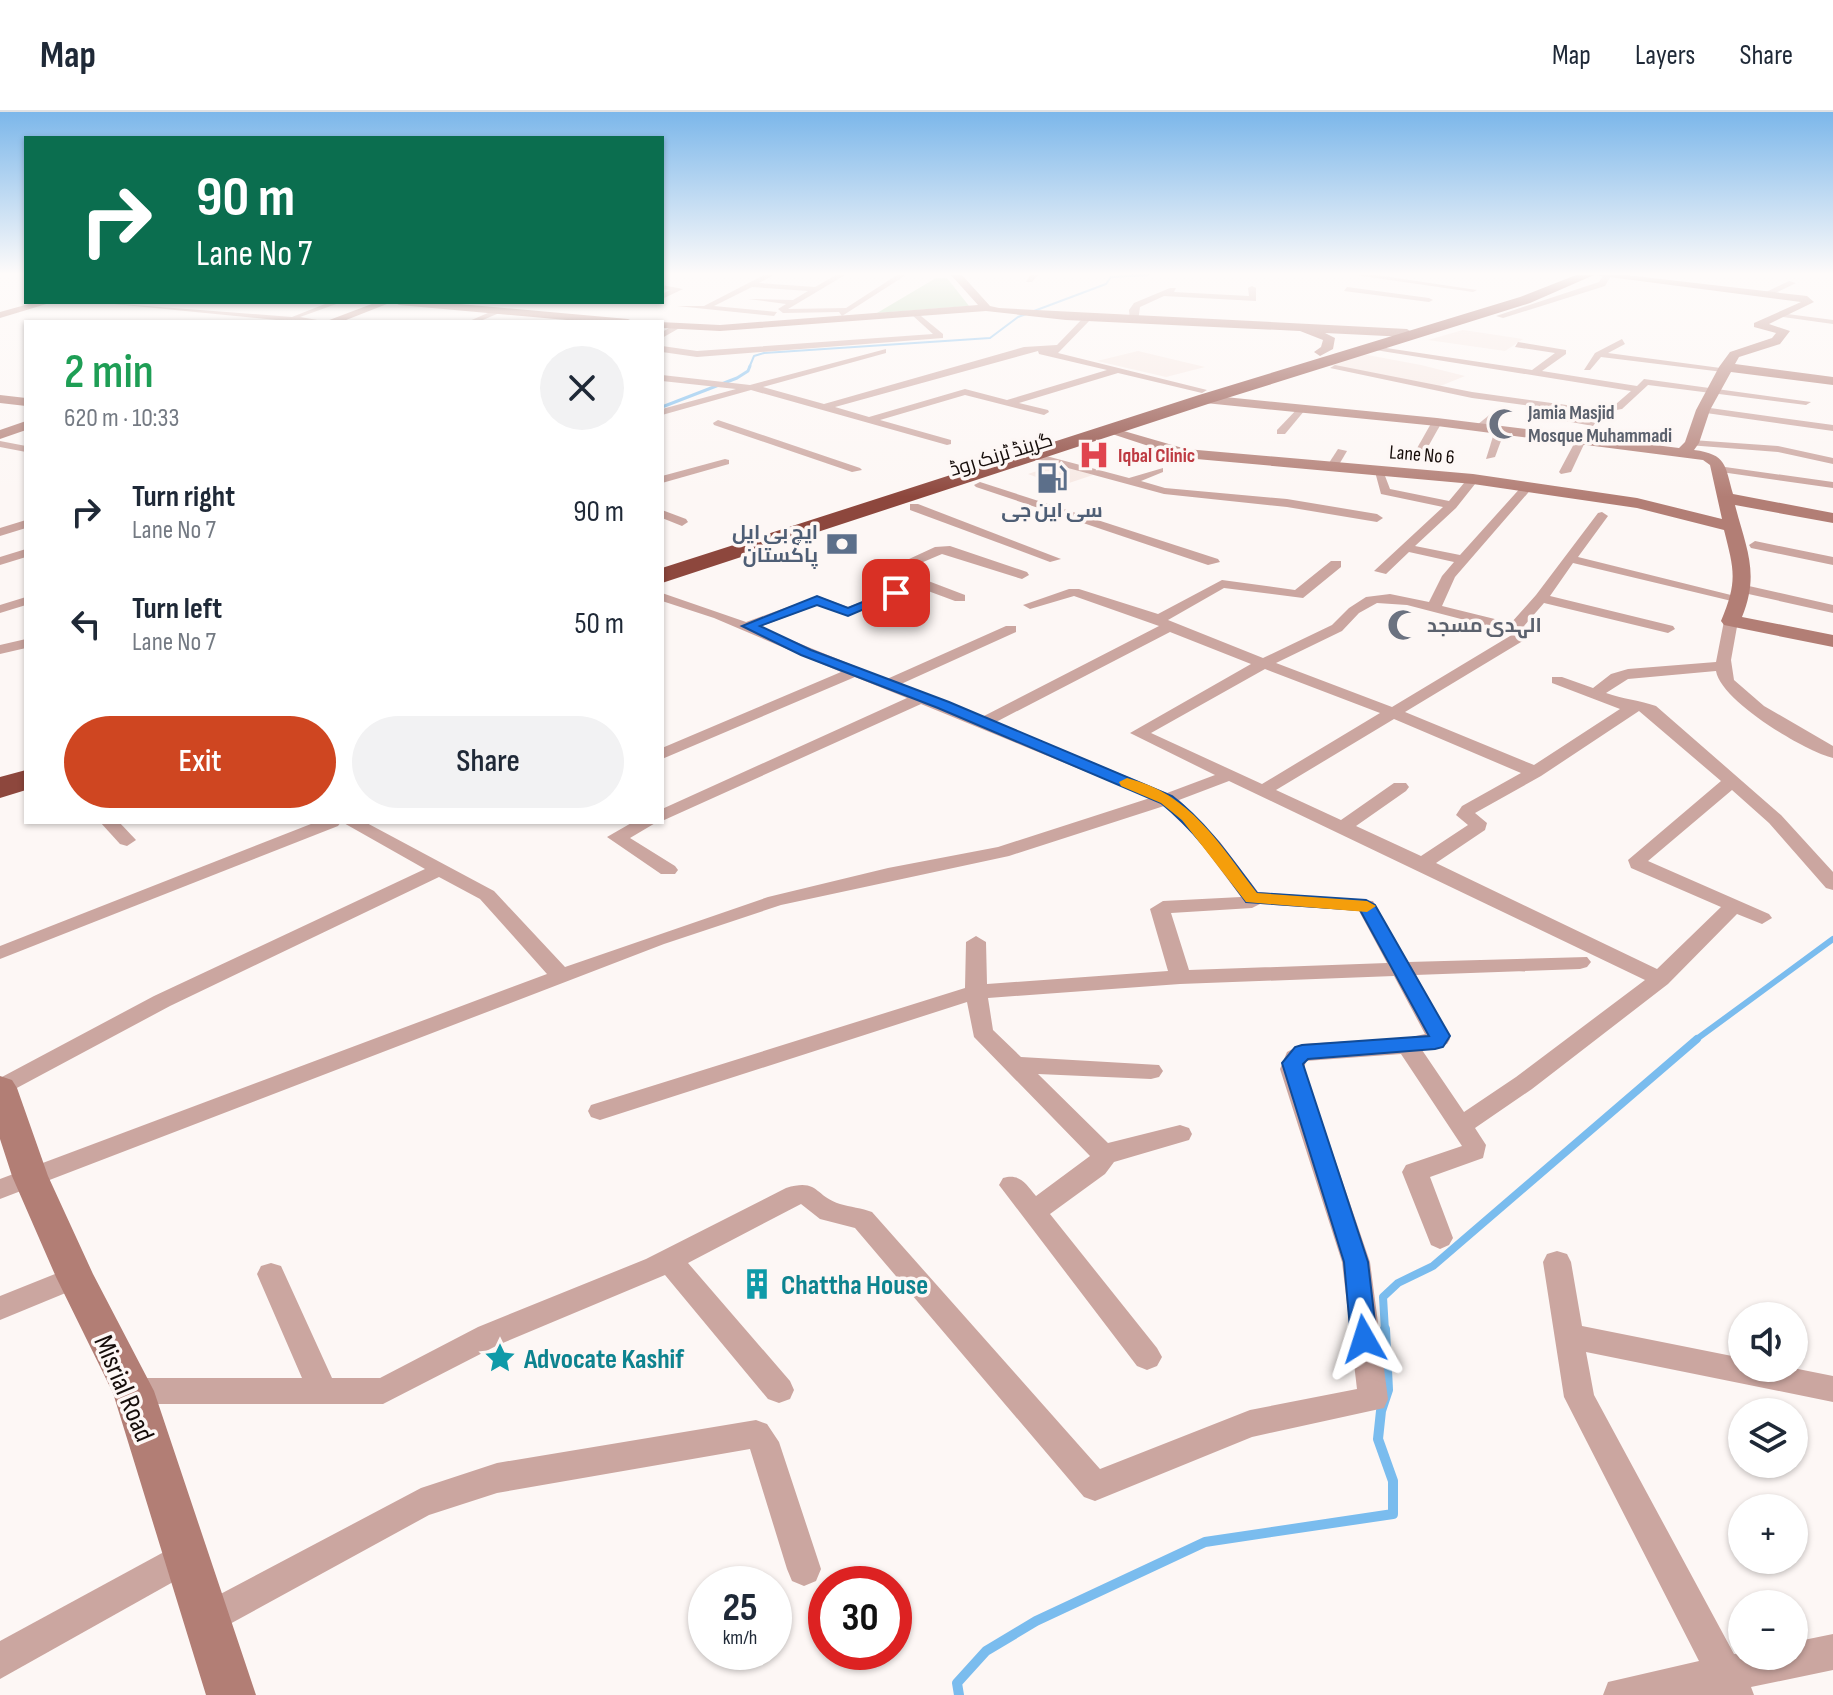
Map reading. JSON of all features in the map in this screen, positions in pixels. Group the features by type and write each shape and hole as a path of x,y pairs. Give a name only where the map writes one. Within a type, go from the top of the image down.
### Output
{"highway":[{"name":"گرینڈ ٹرنک روڈ","path":"664,575 920,500 1332,349"},
{"name":"گرینڈ ٹرنک روڈ","path":"1353,352 1360,349"},
{"name":"گرینڈ ٹرنک روڈ","path":"724,536 1353,352 1373,349"},
{"path":"920,500 798,529 786,527 961,468"},
{"path":"664,563 752,536 763,538 714,560"},
{"path":"0,766 24,759"},
{"path":"0,788 24,780"}],"street":[{"path":"664,349 697,354 766,349"},
{"path":"825,407 1027,349 1056,351 1204,395 1581,440 1687,448 1778,449 1833,461"},
{"path":"1320,352 1327,349"},
{"path":"1373,349 1641,388 1833,381"},
{"path":"1532,374 1563,352 1543,349"},
{"path":"1603,355 1612,349"},
{"path":"1687,448 1715,386 1734,355 1752,349"},
{"path":"664,411 883,351"},
{"path":"1587,368 1598,355 1657,362 1833,428"},
{"path":"1537,415 1593,423 1601,409 1619,407 1641,388 1657,362"},
{"path":"1335,368 1472,395 1599,412"},
{"path":"1007,403 1118,370"},
{"path":"1651,372 1806,402"},
{"path":"664,378 755,388 947,442"},
{"path":"1543,385 1569,390"},
{"path":"1715,386 1796,414"},
{"path":"869,420 961,392 1044,412"},
{"path":"1596,396 1623,401"},
{"path":"0,399 24,402"},
{"path":"1281,432 1301,408"},
{"path":"1481,427 1493,415"},
{"path":"1421,450 1437,422"},
{"path":"718,423 856,470"},
{"path":"0,435 24,426"},
{"path":"1490,457 1500,430"},
{"name":"Lane No 6","path":"1110,431 1185,453 1473,479 1637,503 1731,526"},
{"path":"1565,472 1581,440"},
{"path":"0,444 24,449"},
{"path":"1687,448 1717,463 1744,575 1722,666 1725,681 1737,695 1833,753"},
{"path":"1333,466 1342,451"},
{"path":"1035,456 1164,491 1261,500 1377,518"},
{"path":"664,479 725,462"},
{"path":"1718,469 1833,485"},
{"path":"1130,482 1159,470"},
{"path":"1378,470 1385,492 1452,505"},
{"path":"1381,571 1452,505 1473,479"},
{"path":"980,485 1213,562"},
{"path":"1433,609 1445,582 1527,487"},
{"path":"1726,498 1833,518"},
{"path":"920,500 1055,559"},
{"path":"664,515 682,522"},
{"path":"1516,628 1602,516"},
{"path":"0,532 24,525"},
{"path":"1755,545 1833,561"},
{"path":"1408,548 1463,560"},
{"path":"960,598 890,571 940,550 950,550 1022,575"},
{"path":"0,561 24,554"},
{"path":"1571,559 1740,594 1833,609"},
{"path":"984,722 1164,623 1222,584 1298,595 1336,564"},
{"path":"748,626 818,600 848,612 920,583"},
{"path":"1030,605 1074,592 1164,623 1535,772"},
{"path":"0,602 24,595"},
{"path":"664,598 748,626 1167,799 1188,816 1211,842 1252,898"},
{"path":"1541,598 1668,629"},
{"path":"1262,791 1521,636 1523,633 1516,628 1388,599 1372,600 1342,620 1337,628 1264,663 1138,733 1262,791 1422,864 1660,979"},
{"path":"0,609 24,602"},
{"path":"1731,621 1833,641"},
{"path":"889,684 1011,629"},
{"path":"0,650 24,644"},
{"path":"1595,694 1616,677 1628,674 1722,666"},
{"path":"664,753 856,671"},
{"path":"1557,680 1632,708"},
{"path":"664,815 923,697"},
{"path":"1422,864 1478,826 1465,815 1468,810 1535,772 1637,705 1650,709 1775,819 1833,884"},
{"path":"15,1183 561,976 775,901 888,874 1002,852 1167,799 1230,775"},
{"path":"1732,781 1637,862 1645,869 1762,918"},
{"path":"1343,827 1400,787"},
{"path":"111,824 127,840"},
{"path":"0,953 327,824"},
{"path":"355,824 487,895 561,976"},
{"path":"644,824 616,837 668,870"},
{"path":"0,1089 64,1050 116,1024 344,918 439,870"},
{"path":"133,1391 383,1391 488,1336 669,1260 800,1193 810,1195 829,1212 863,1219 1095,1486 1250,1424 1373,1399 1356,1262 1292,1063 1302,1052 1407,1046 1435,1042 1439,1036 1366,905 1252,898"},
{"path":"1180,977 1160,909 1252,902 1252,898"},
{"path":"1462,1125 1524,1083 1660,979 1734,906"},
{"path":"976,942 976,992 982,1032 1105,1155"},
{"path":"600,1111 976,992 1180,977 1580,962"},
{"path":"1407,1046 1474,1145 1474,1151 1415,1172 1440,1238"},
{"path":"1016,1065 1151,1071"},
{"name":"Misrial Road","path":"0,1089 15,1183 75,1277 133,1391 231,1695"},
{"path":"1033,1212 1096,1167 1105,1155 1180,1134"},
{"path":"1012,1185 1147,1357"},
{"path":"669,1260 779,1390"},
{"path":"1557,1262 1579,1397 1730,1685"},
{"path":"271,1274 323,1392"},
{"path":"0,1308 75,1277"},
{"path":"1569,1336 1833,1389"},
{"path":"206,1620 421,1503 497,1478 756,1434 764,1442 804,1569"},
{"path":"0,1661 186,1556"},
{"path":"1621,1695 1730,1685 1833,1652"}],"shaded area":[{"path":"1138,351 1205,367 1166,377 1097,361"},
{"path":"1362,354 1465,376 1438,387 1327,365"},
{"path":"1058,464 1093,475 1060,486 1028,474"}],"waterway":[{"path":"749,368 754,356 764,353 826,349"},
{"path":"664,406 737,378 750,366"},
{"path":"1694,1041 1833,939"},
{"path":"1385,1331 1383,1297 1398,1283 1433,1266 1697,1039"},
{"path":"959,1695 957,1683 986,1651 1036,1621 1205,1542 1393,1514 1393,1481 1378,1439 1381,1411 1388,1390 1385,1329"}],"slow traffic":[{"path":"1127,782 1167,799 1188,816 1252,898 1367,906"}],"place":[{"name":"Jamia Masjid Mosque Muhammadi","path":"1504,424"},
{"name":"Iqbal Clinic","path":"1094,455"},
{"name":"سی این جی","path":"1052,478"},
{"name":"ایچ بی ایل پاکستان","path":"842,544"},
{"name":"الہدی مسجد","path":"1403,625"},
{"name":"Chattha House","path":"757,1284"},
{"name":"Advocate Kashif","path":"500,1358"}],"route":[{"path":"896,593 848,612 817,600 748,626 806,653 944,705 1167,799 1188,816 1211,842 1252,898 1366,905 1439,1039 1407,1046 1302,1052 1292,1063 1356,1262 1364,1339"}]}
